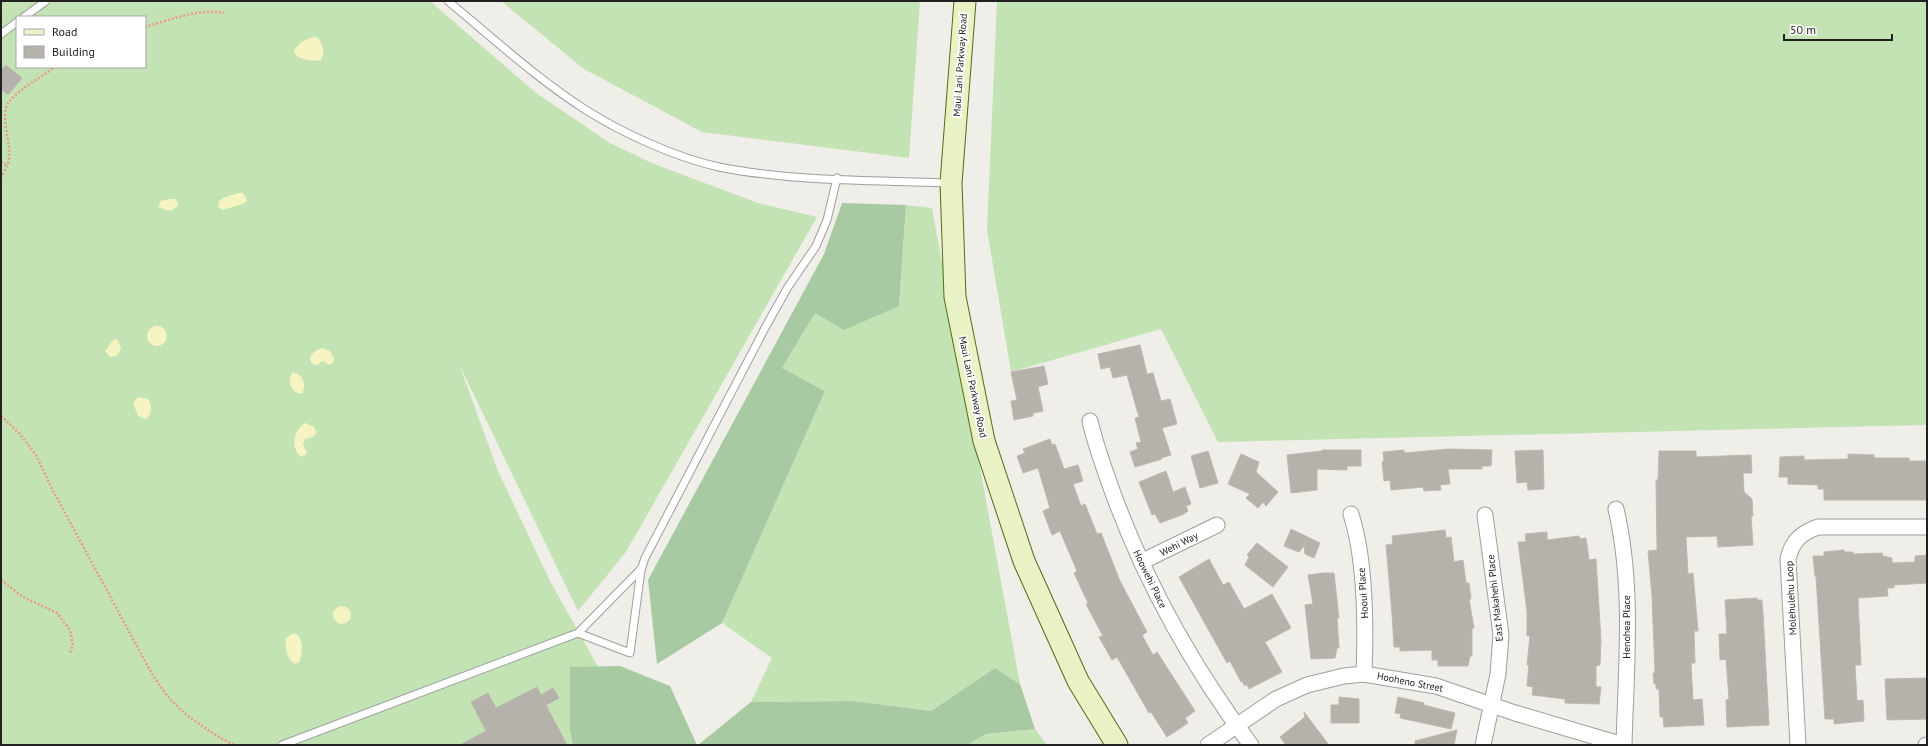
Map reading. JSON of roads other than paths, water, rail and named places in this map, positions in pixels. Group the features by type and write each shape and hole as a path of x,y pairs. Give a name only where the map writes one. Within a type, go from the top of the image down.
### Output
{"main road":[{"name":"Maui Lani Parkway Road","path":"965,1 951,183 955,297 984,441 1024,561 1078,681 1117,745"}],"street":[{"name":"Hoowehi Place","path":"1090,421 1108,480 1126,528 1141,562 1179,635 1251,745"},
{"name":"Henohea Place","path":"1616,509 1621,531 1628,613 1624,745"},
{"name":"Hooui Place","path":"1351,514 1356,528 1361,570 1365,630 1364,674"},
{"name":"East Makahehi Place","path":"1483,745 1493,705 1498,674 1501,635 1485,515"},
{"name":"Wehi Way","path":"1141,562 1216,525"},
{"name":"Molehulehu Loop","path":"1798,745 1788,559 1791,547 1797,537 1818,527 1927,527"},
{"name":"Hooheno Street","path":"1208,745 1236,724 1276,699 1307,685 1344,676 1364,674 1436,686 1624,745"}],"lane":[{"path":"25,16 46,1"},
{"path":"448,1 555,88 586,110 627,133 669,150 718,166 764,174 951,183"},
{"path":"1,34 16,23"},
{"path":"578,633 630,653 640,570 650,547 766,326 788,287 816,246 825,225 837,178"},
{"path":"282,745 578,633 640,570"}]}
